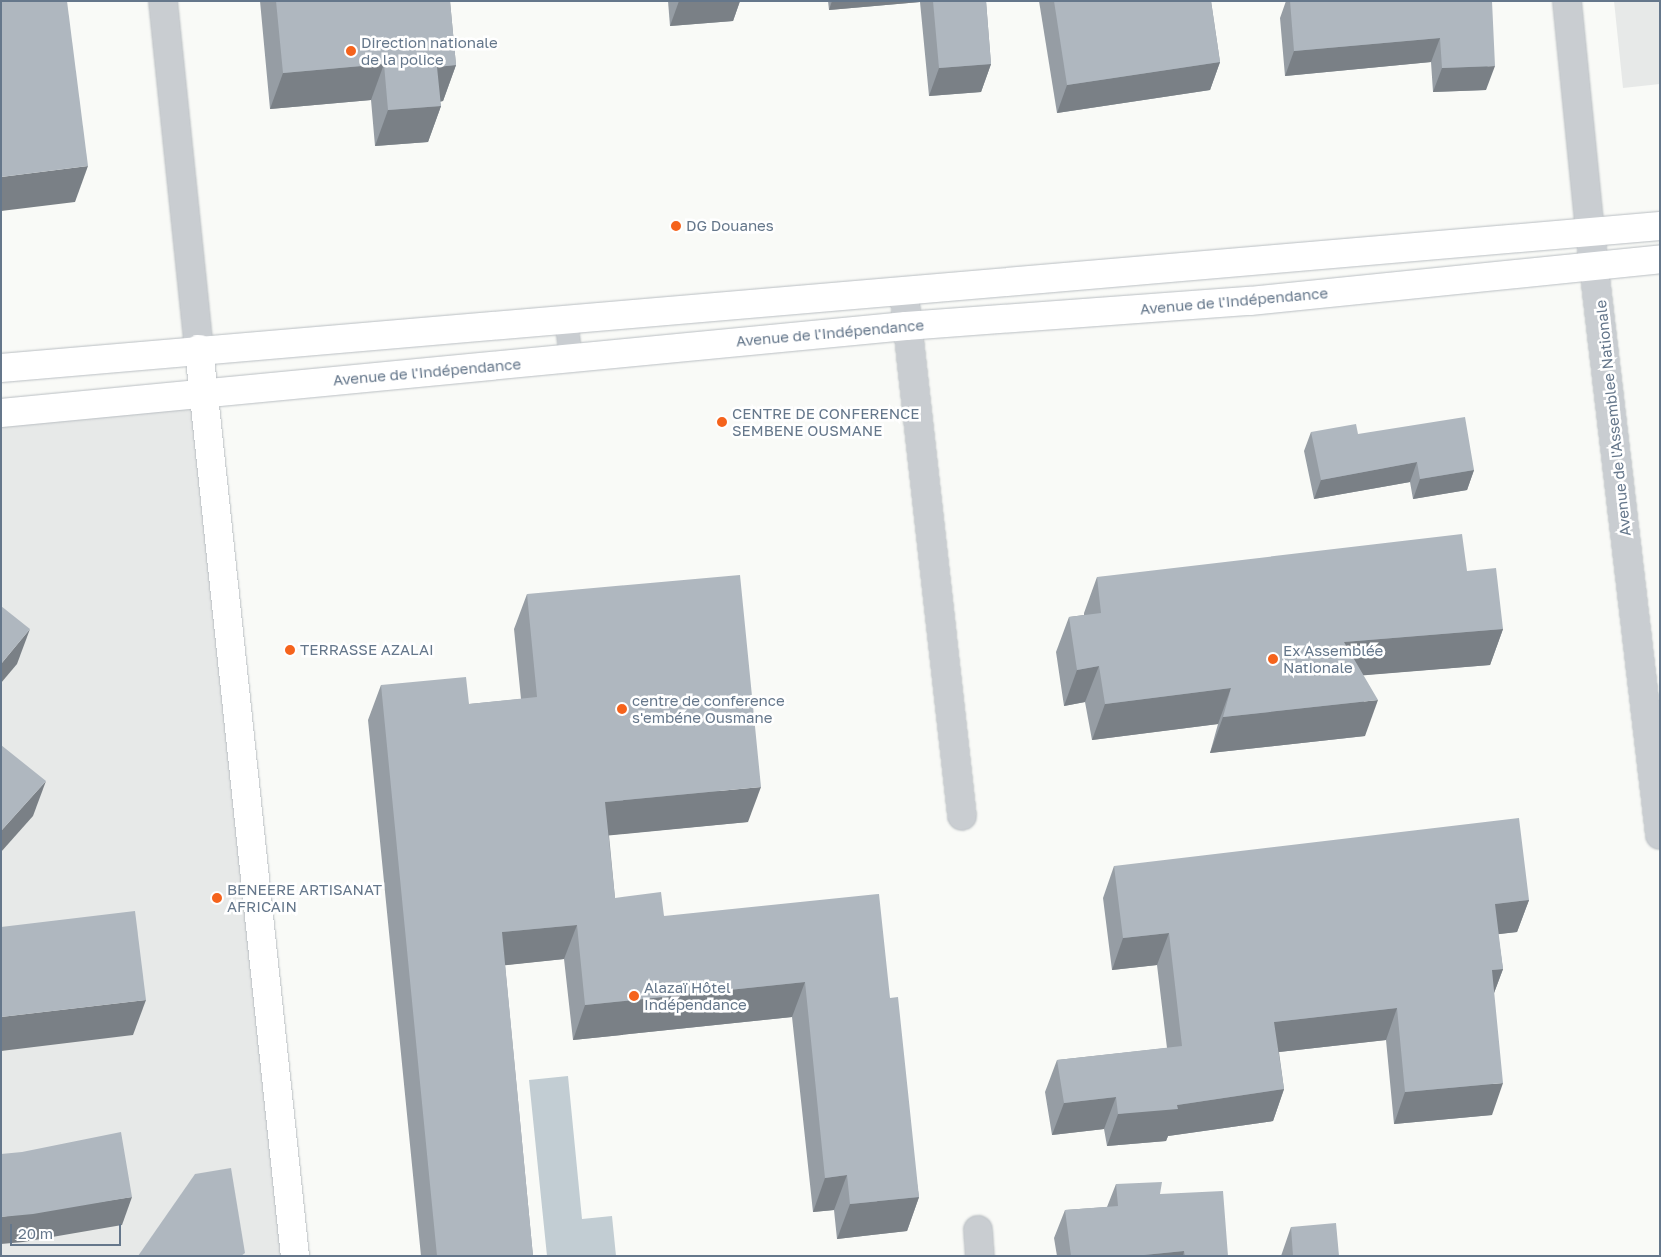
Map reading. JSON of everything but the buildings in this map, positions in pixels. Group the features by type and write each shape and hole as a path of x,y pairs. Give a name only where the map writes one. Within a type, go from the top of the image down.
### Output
{"main road":[{"path":"1,368 199,349 904,293 1245,259 1660,226"},
{"path":"1245,259 1250,301"},
{"name":"Avenue de l'Indépendance","path":"1,413 906,326 1250,301 1596,264 1660,259"},
{"path":"199,349 202,393 295,1256"}],"street":[{"path":"164,1 199,349"},
{"name":"Avenue de l'Assemblee Nationale","path":"1567,1 1590,233 1596,264 1660,835"},
{"path":"904,293 906,326 962,816"}],"lane":[{"path":"566,321 571,358"}],"shaded area":[{"path":"1614,1 1660,1 1660,84 1623,88"},
{"path":"202,393 295,1256 1,1256 1,413"},
{"path":"568,1076 582,1219 612,1216 616,1256 547,1256 529,1080"}],"place":[{"name":"Direction nationale de la police","path":"351,51"},
{"name":"DG Douanes","path":"676,226"},
{"name":"CENTRE DE CONFERENCE SEMBENE OUSMANE","path":"722,422"},
{"name":"TERRASSE AZALAI","path":"290,650"},
{"name":"Ex Assemblée Nationale","path":"1273,659"},
{"name":"centre de conference s'embéne Ousmane","path":"622,709"},
{"name":"BENEERE ARTISANAT AFRICAIN","path":"217,898"},
{"name":"Alazaï Hôtel Indépendance","path":"634,996"}]}
